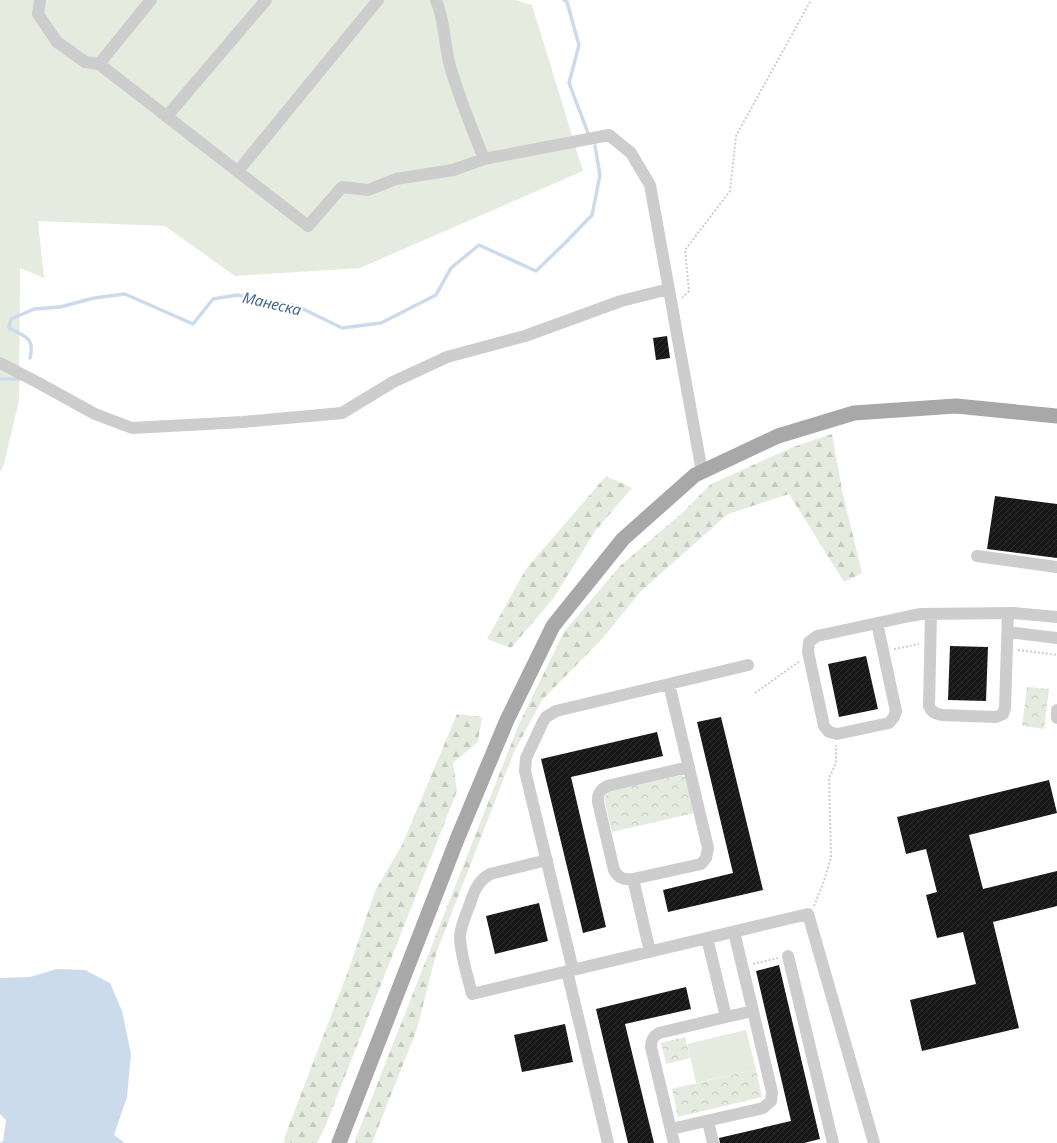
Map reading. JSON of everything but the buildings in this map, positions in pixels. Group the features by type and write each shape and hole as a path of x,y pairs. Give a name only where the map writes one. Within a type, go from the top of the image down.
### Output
{"main road":[{"path":"339,1143 461,830 507,720 553,626 623,539 695,475 778,436 854,413 956,406 1057,416"}],"street":[{"path":"40,0 38,14 57,42 85,62 99,64 308,226 342,187 368,190 396,179 453,170 484,159 609,135 630,153 650,185 702,472"},
{"path":"99,64 151,0"},
{"path":"167,116 266,0"},
{"path":"238,171 378,0"},
{"path":"436,0 441,12 450,65 467,117 484,159"},
{"path":"0,363 95,414 132,428 243,422 342,413 393,382 448,357 524,336 621,301 669,289"},
{"path":"977,556 1057,566"},
{"path":"931,614 929,706 932,711 936,714 942,715 996,717 1003,714 1005,708 1008,613"},
{"path":"877,623 896,711 894,717 889,723 837,734 829,732 824,726 809,655 808,646 817,636 877,623 916,615 1008,613 1057,618"},
{"path":"1008,632 1057,638"},
{"path":"608,1143 547,860 525,771 528,752 542,722 551,713 556,711 748,665"},
{"path":"669,684 689,767 708,848 706,858 701,864 625,880 614,870 598,802 600,792 607,786 689,767"},
{"path":"1057,710 1057,718"},
{"path":"547,860 490,874 479,882 473,893 461,928 460,941 472,994 808,914 874,1143"},
{"path":"633,879 650,952"},
{"path":"671,1130 763,1108 771,1101 772,1092 734,932"},
{"path":"707,938 726,1017"},
{"path":"788,956 833,1143"},
{"path":"674,1143 651,1047 653,1038 659,1033 753,1011"},
{"path":"708,1121 713,1143"}],"path":[{"path":"672,310 689,291 685,250 730,191 736,136 811,0"},
{"path":"883,652 930,641"},
{"path":"1007,648 1057,654"},
{"path":"755,693 809,655"},
{"path":"808,914 816,904 831,858 829,778 836,764 837,734"},
{"path":"742,966 788,956"}],"green space":[{"path":"0,0 515,0 532,5 583,171 360,268 235,276 165,226 38,221 44,278 20,268 19,401 4,464 0,472"},
{"path":"832,434 842,490 862,573 844,582 789,494 728,514 641,591 603,638 542,700 514,752 436,954 417,1029 372,1143 354,1143 519,724 564,632 620,566 682,513 711,484 793,447"},
{"path":"606,476 632,488 596,530 553,599 511,648 487,639 526,569"},
{"path":"1027,687 1049,689 1044,729 1022,726"},
{"path":"457,714 482,717 478,742 453,763 457,791 325,1127 317,1143 284,1143 285,1136 350,966 375,891 402,845"},
{"path":"682,775 686,778 694,813 612,832 604,798 609,791"},
{"path":"746,1030 756,1069 696,1083 687,1044"},
{"path":"685,1037 690,1058 666,1064 661,1043"},
{"path":"756,1069 762,1097 678,1117 672,1089"}],"water":[{"path":"57,969 85,970 110,983 122,1011 131,1054 127,1097 114,1135 125,1143 0,1143 3,1141 6,1120 0,1114 0,978 30,977"}],"waterway":[{"name":"Манеска","path":"564,0 567,2 579,45 569,83 588,133"},
{"name":"Манеска","path":"30,358 30,342 27,338 9,328 11,319 34,309 60,307 94,298 125,294 193,324 213,299 237,295 297,306 342,328 381,323 436,295 451,268 479,245 536,271 592,215 600,175 595,146"},
{"name":"Манеска","path":"0,379 20,379"}]}
